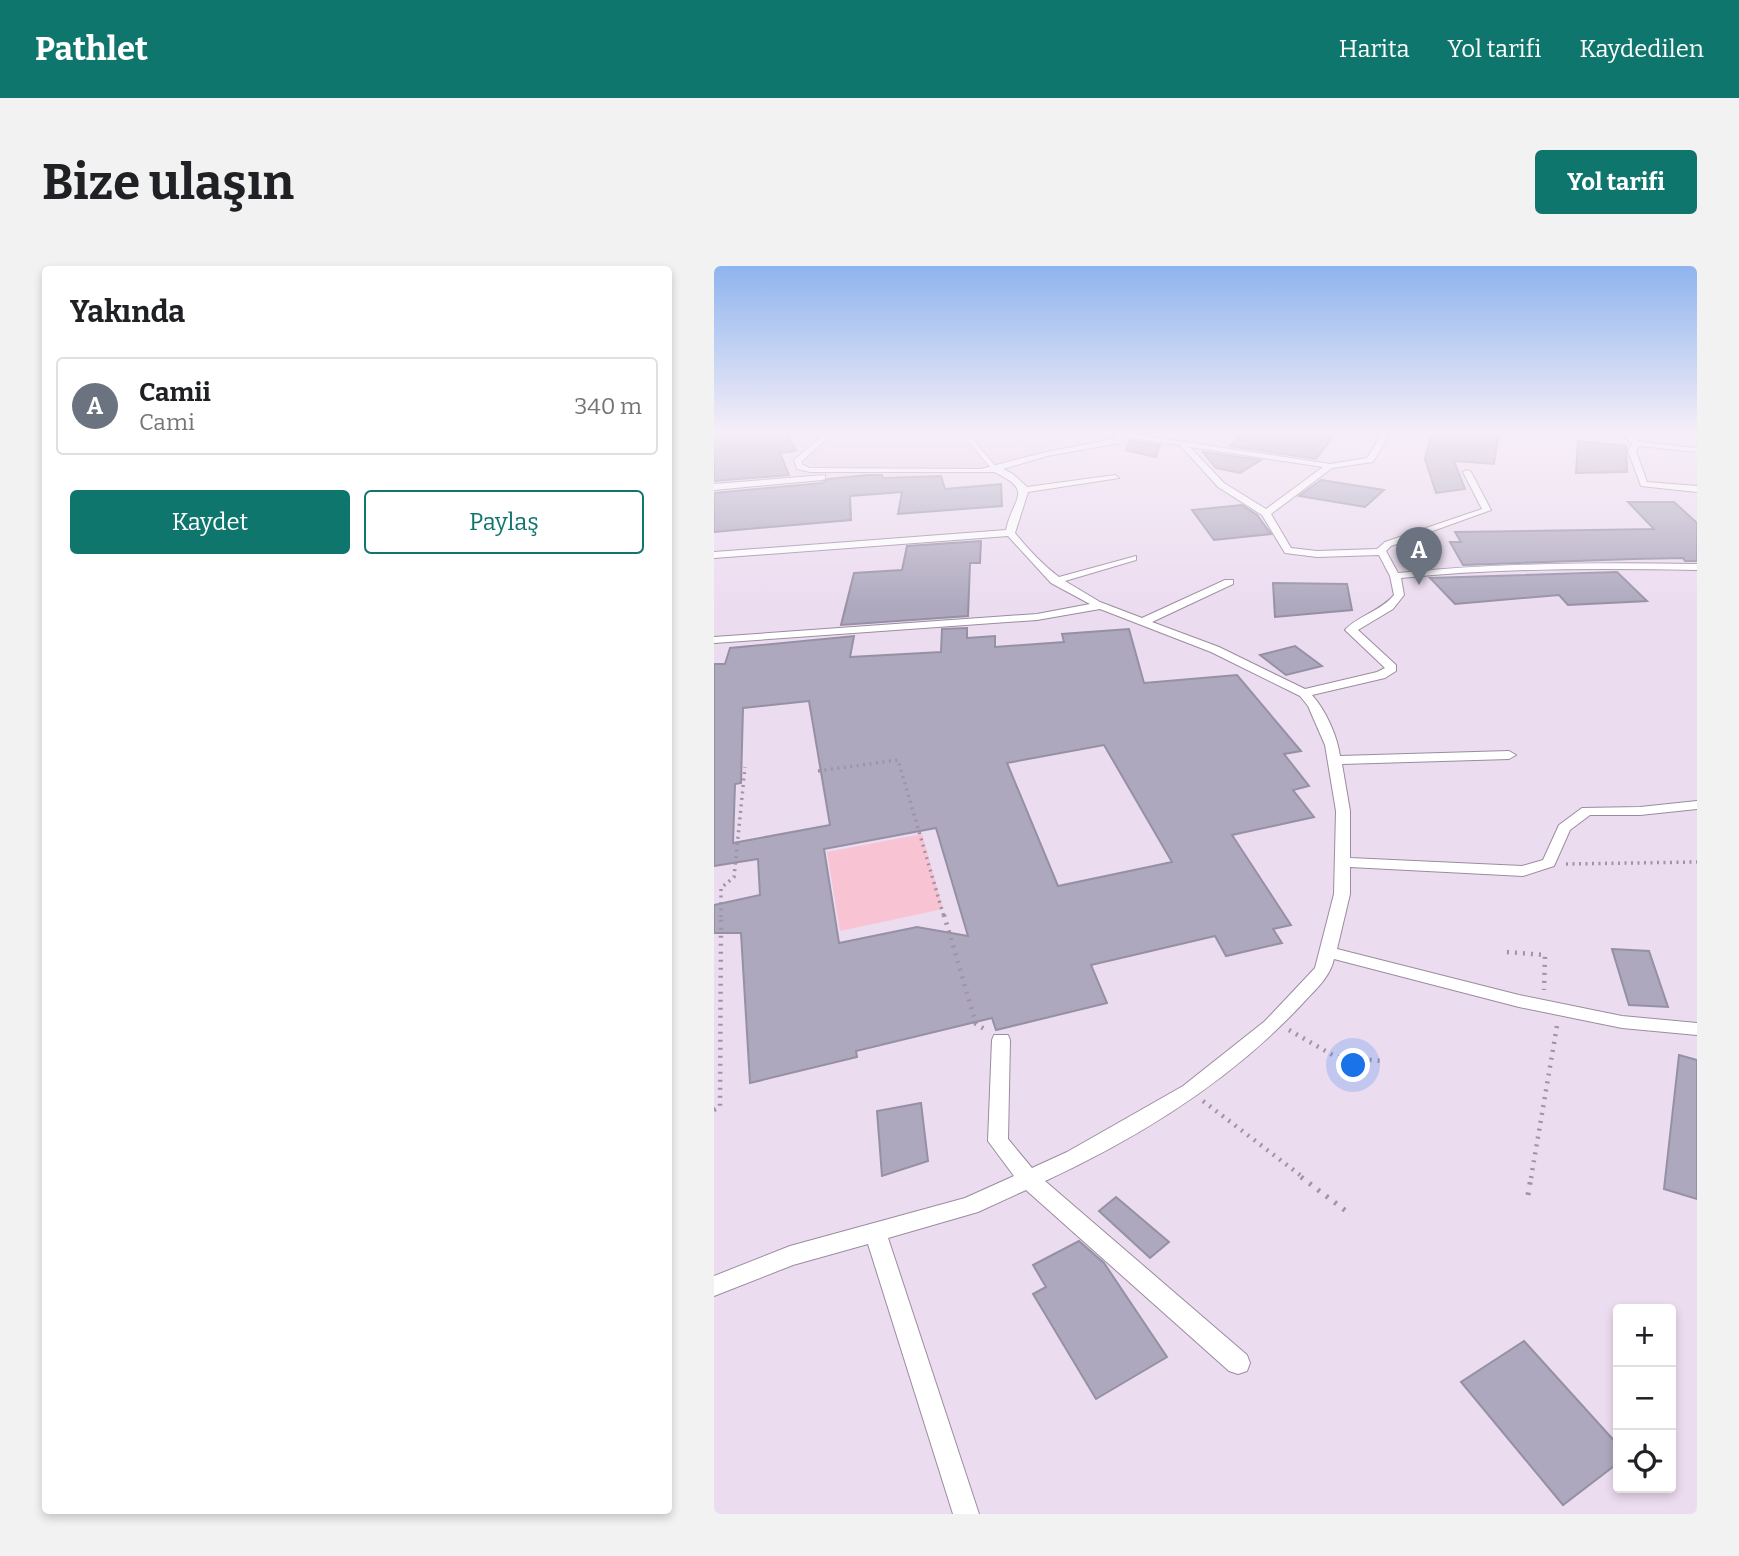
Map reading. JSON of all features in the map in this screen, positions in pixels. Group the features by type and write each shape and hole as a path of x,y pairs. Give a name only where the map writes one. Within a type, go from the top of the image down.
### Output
{"street":[{"path":"714,1286 790,1256 970,1206 1074,1158 1190,1091 1275,1022 1323,971 1342,894 1343,811 1332,746 1314,705 1304,693 1206,646 1079,597 1055,581 1023,551 1010,533 1013,518 1024,495 1023,490"},
{"path":"1229,490 1266,513 1288,551 1317,554 1382,552"},
{"path":"1266,513 1297,490"},
{"path":"1382,552 1388,544 1487,510 1477,490"},
{"path":"714,555 1010,533"},
{"path":"1304,693 1381,675 1392,668 1351,630 1360,621 1392,607 1399,595 1395,576 1382,552"},
{"path":"1055,581 1133,558"},
{"path":"1395,576 1454,570 1613,565 1697,567"},
{"path":"1143,622 1229,582"},
{"path":"714,640 1037,617 1101,606"},
{"path":"1335,760 1509,755"},
{"path":"1342,862 1524,871 1549,863 1564,828 1587,811 1640,811 1697,805"},
{"path":"1328,952 1622,1023 1697,1029"},
{"path":"1001,1040 998,1141 1028,1179 1238,1363"},
{"path":"875,1232 966,1514"}],"path":[{"path":"818,771 898,760 976,1024 1001,1040"},
{"path":"714,1110 720,1107 721,888 734,877 745,766"},
{"path":"1549,863 1697,862"},
{"path":"1507,952 1545,955 1552,1008 1528,1195"},
{"path":"1275,1022 1336,1056 1383,1061"},
{"path":"1190,1091 1350,1214"}],"shaded area":[{"path":"922,834 943,909 840,931 827,852"}],"building":[{"path":"744,490 1001,490 1002,506 898,514 902,492 850,496 851,520 714,532 714,493"},
{"path":"1307,490 1384,490 1365,507 1299,496"},
{"path":"1628,502 1674,502 1697,523 1697,561 1685,561 1683,558 1463,565 1450,542 1461,542 1455,532 1654,529"},
{"path":"1242,505 1257,515 1271,534 1214,540 1192,510"},
{"path":"981,541 980,563 970,563 968,616 841,625 854,573 902,570 907,546"},
{"path":"1617,572 1647,601 1568,605 1559,595 1455,604 1430,578"},
{"path":"1273,583 1347,584 1352,610 1275,617"},
{"path":"967,628 967,638 995,636 995,647 1064,642 1062,634 1129,629 1144,683 1237,675 1301,751 1284,754 1309,786 1293,790 1314,817 1232,835 1291,925 1273,929 1282,943 1226,956 1215,936 1091,965 1107,1003 996,1030 992,1018 856,1051 857,1057 750,1083 741,933 714,933 714,905 760,895 758,859 714,866 714,664 725,664 730,648 854,636 850,657 941,652 942,629","holes":["809,701 830,825 733,843 735,784 741,783 743,708","1104,745 1172,862 1058,886 1007,763","936,828 968,936 917,927 839,943 824,849"]},
{"path":"1295,646 1322,666 1286,675 1260,655"},
{"path":"1612,949 1649,951 1668,1007 1629,1005"},
{"path":"1679,1055 1697,1060 1697,1199 1664,1189"},
{"path":"921,1103 928,1161 882,1176 877,1111"},
{"path":"1116,1197 1169,1242 1150,1258 1099,1211"},
{"path":"1079,1241 1104,1263 1167,1357 1096,1399 1033,1294 1046,1287 1033,1265"},
{"path":"1524,1341 1613,1439 1613,1467 1563,1505 1461,1382"}],"place":[{"name":"Camii","path":"1419,585"}]}
